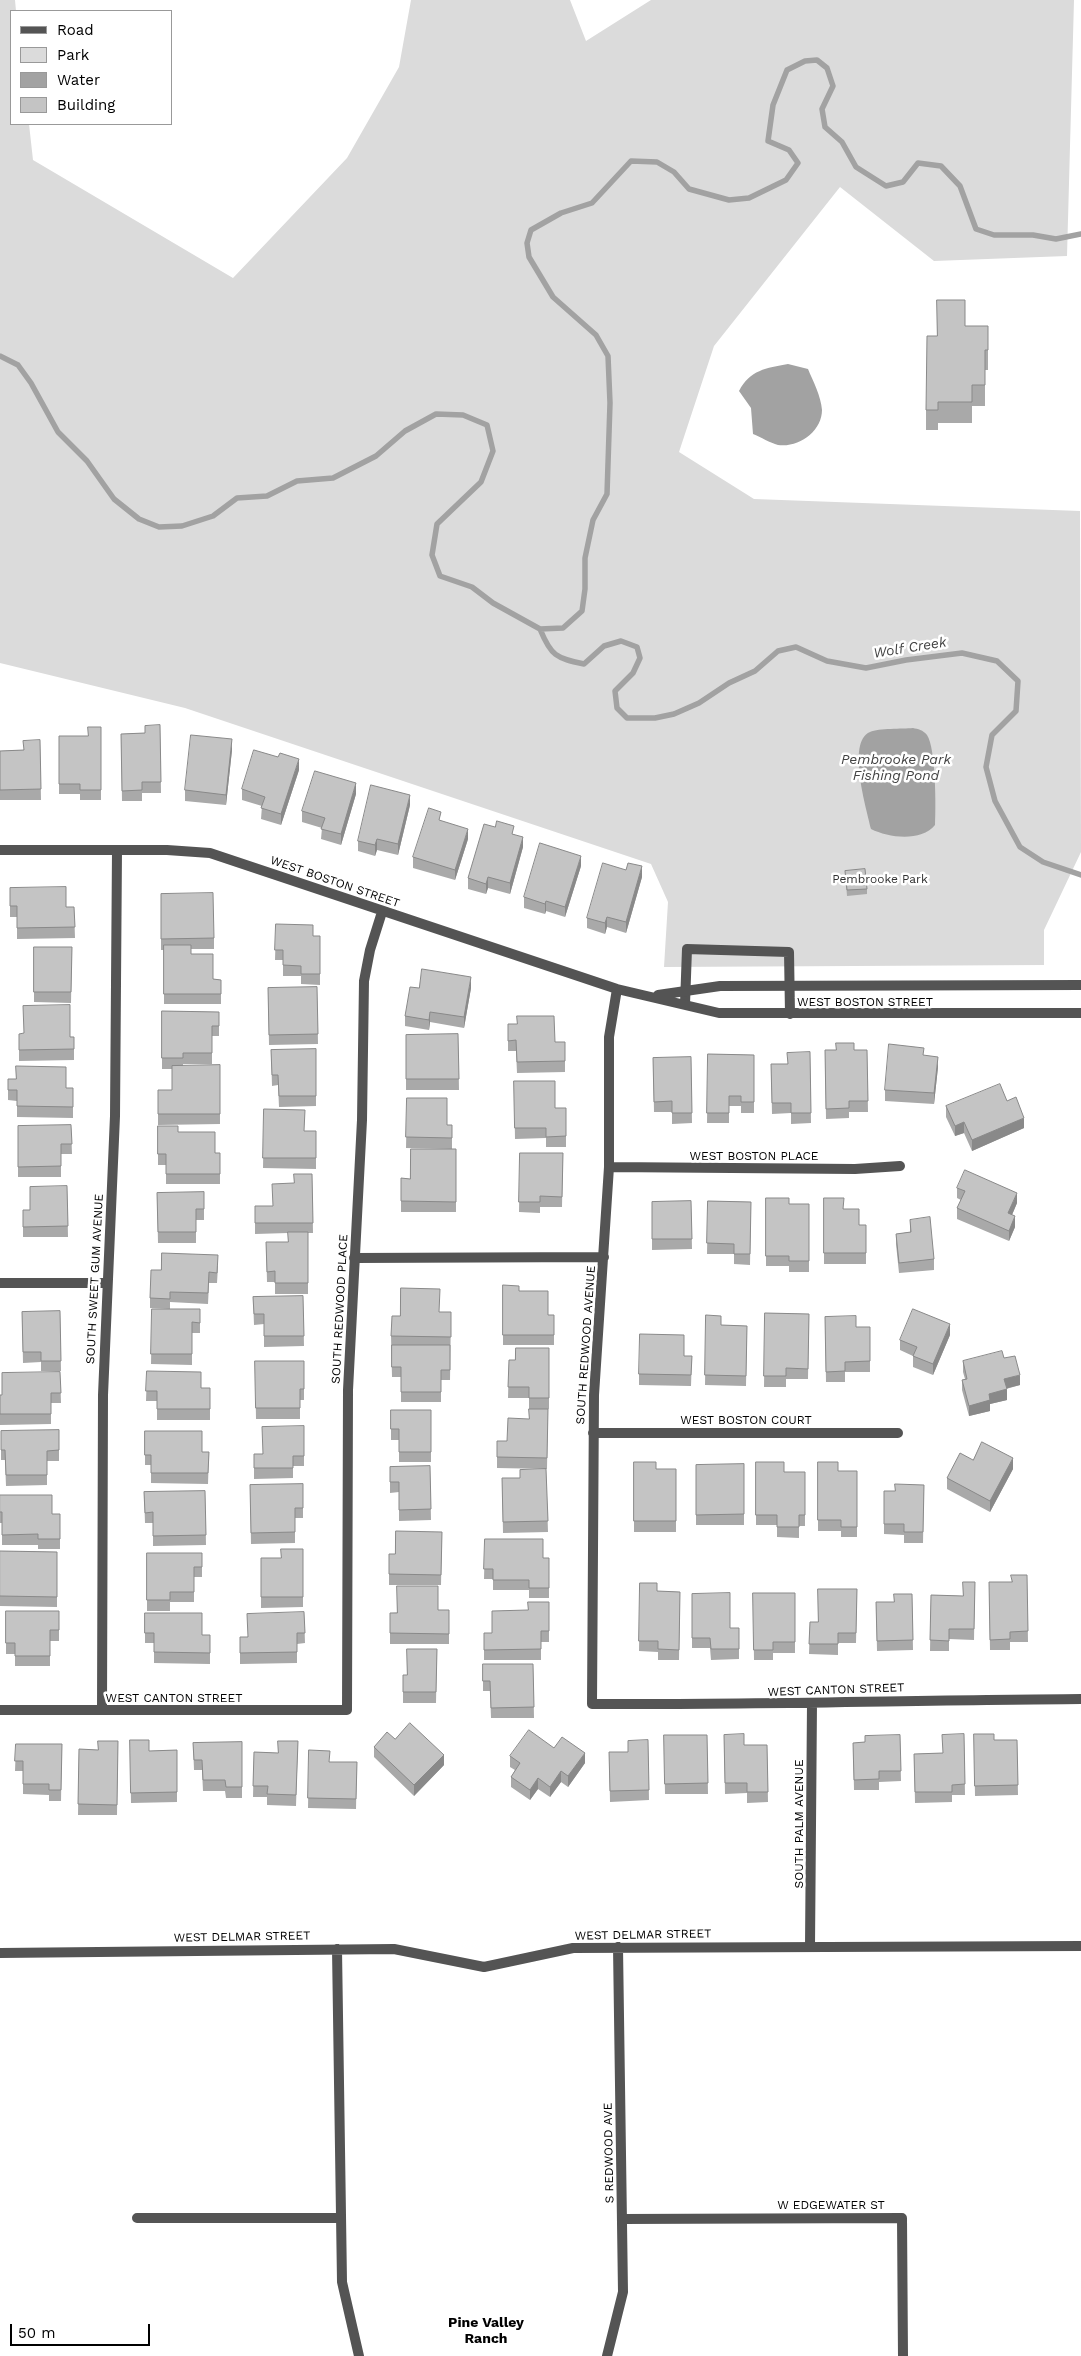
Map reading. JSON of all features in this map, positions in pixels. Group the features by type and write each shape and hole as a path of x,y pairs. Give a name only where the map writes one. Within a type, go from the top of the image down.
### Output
{"street":[{"name":"WEST BOSTON STREET","path":"0,850 167,850 210,853 617,989 719,1013 1081,1013"},
{"name":"SOUTH SWEET GUM AVENUE","path":"102,1710 102,1430 107,1282 116,1116 118,850"},
{"name":"SOUTH REDWOOD PLACE","path":"347,1710 348,1390 362,1120 364,981 370,950 382,912"},
{"path":"685,1004 687,949 789,952 790,1014"},
{"name":"WEST BOSTON STREET","path":"652,996 720,986 790,984 1081,985"},
{"name":"SOUTH REDWOOD AVENUE","path":"592,1704 593,1433 609,1168 609,1037 617,989"},
{"name":"WEST BOSTON PLACE","path":"609,1168 855,1169 900,1166"},
{"path":"354,1258 604,1257"},
{"path":"0,1282 107,1282"},
{"name":"WEST BOSTON COURT","path":"593,1433 898,1433"},
{"name":"WEST CANTON STREET","path":"592,1704 1081,1699"},
{"name":"SOUTH PALM AVENUE","path":"810,1946 812,1703"},
{"name":"WEST CANTON STREET","path":"0,1710 347,1710"},
{"name":"WEST DELMAR STREET","path":"0,1953 337,1948 394,1949 484,1967 573,1948 1081,1946"},
{"name":"S REDWOOD AVE","path":"607,2356 624,2292 618,1947"},
{"path":"337,1948 342,2282 359,2356"},
{"path":"137,2218 341,2218"},
{"name":"W EDGEWATER ST","path":"622,2219 902,2218 903,2356"}],"green space":[{"name":"Pembrooke Park","path":"0,0 15,0 16,10 10,10 10,125 29,125 33,160 233,278 347,158 399,67 411,0 570,0 586,41 651,0 1074,0 1067,256 934,261 840,187 714,346 679,452 754,499 1080,511 1081,852 1044,930 1044,965 664,967 668,902 651,864 185,708 0,663"}],"water":[{"path":"788,364 808,369 822,410 818,425 808,436 794,444 778,445 753,434 751,408 739,391 748,378 759,371"},
{"name":"Pembrooke Park Fishing Pond","path":"913,728 924,732 930,742 935,778 935,825 922,834 913,836 887,835 871,829 860,777 859,749 863,738 870,732 885,729"}],"building":[{"path":"937,300 965,300 965,326 988,326 988,350 985,350 985,385 972,385 972,402 938,402 938,410 926,410 927,336 937,336"},
{"path":"160,725 161,782 142,782 142,790 122,791 121,734 145,733 145,726"},
{"path":"88,727 101,727 101,790 80,790 80,784 59,784 59,736 88,736"},
{"path":"191,735 232,739 226,795 185,790"},
{"path":"40,740 41,789 0,790 0,751 24,750 23,741"},
{"path":"254,750 278,757 280,753 299,759 281,814 261,808 265,797 242,789"},
{"path":"315,771 356,783 341,834 321,829 325,818 302,811"},
{"path":"371,785 410,795 398,844 377,839 375,845 358,841"},
{"path":"429,808 441,812 439,820 468,829 455,870 413,857"},
{"path":"497,821 514,826 512,834 523,837 510,883 488,877 486,884 468,878 484,824 495,827"},
{"path":"540,843 581,856 565,907 546,901 545,904 524,897"},
{"path":"603,863 626,870 628,863 642,866 626,922 607,917 605,923 587,918"},
{"path":"865,869 867,889 847,890 845,871"},
{"path":"66,887 66,907 74,907 75,927 17,928 17,906 10,906 10,888"},
{"path":"213,893 214,938 161,939 161,894"},
{"path":"276,924 313,925 313,936 320,936 320,974 301,974 301,966 283,965 283,950 275,950"},
{"path":"164,945 191,945 191,954 213,954 213,979 221,980 221,994 164,994"},
{"path":"34,947 72,947 71,992 34,992"},
{"path":"422,969 471,977 464,1017 430,1012 429,1020 405,1016 410,987 419,988"},
{"path":"317,987 318,1034 269,1035 268,988"},
{"path":"70,1005 70,1037 74,1037 74,1049 19,1050 19,1034 24,1033 23,1006"},
{"path":"162,1011 219,1012 219,1026 212,1026 212,1053 183,1053 183,1058 162,1058"},
{"path":"517,1016 554,1016 555,1042 565,1042 565,1061 517,1062 516,1040 508,1041 508,1024 517,1024"},
{"path":"458,1034 459,1079 406,1079 406,1035"},
{"path":"836,1043 854,1043 854,1050 867,1050 868,1101 849,1101 849,1108 826,1109 825,1050 836,1050"},
{"path":"889,1044 924,1048 923,1055 938,1057 934,1093 885,1090"},
{"path":"316,1049 316,1096 279,1096 278,1075 272,1075 271,1050"},
{"path":"810,1052 811,1113 791,1113 791,1103 772,1103 771,1064 788,1064 787,1053"},
{"path":"708,1054 754,1055 754,1102 741,1102 741,1096 729,1096 729,1113 707,1113"},
{"path":"691,1057 692,1113 672,1113 672,1101 654,1102 653,1058"},
{"path":"220,1065 220,1114 158,1114 158,1090 172,1090 172,1066"},
{"path":"16,1066 66,1067 66,1088 73,1088 73,1107 17,1106 17,1090 8,1090 8,1079 16,1079"},
{"path":"514,1081 555,1081 555,1108 566,1108 566,1136 546,1137 546,1128 515,1128"},
{"path":"1000,1084 1007,1101 1016,1097 1024,1118 972,1140 964,1122 955,1126 946,1106"},
{"path":"407,1098 447,1098 447,1125 452,1125 452,1138 406,1137"},
{"path":"264,1109 305,1110 304,1131 316,1131 316,1158 263,1158"},
{"path":"71,1125 72,1144 61,1144 61,1166 18,1167 18,1126"},
{"path":"158,1126 178,1126 178,1132 215,1132 215,1153 220,1153 220,1174 166,1174 166,1154 158,1154"},
{"path":"411,1149 456,1149 456,1202 401,1201 401,1178 410,1179"},
{"path":"520,1153 563,1153 562,1197 540,1196 540,1202 519,1202"},
{"path":"965,1170 1017,1193 1008,1213 1015,1216 1009,1231 957,1208 965,1191 957,1188"},
{"path":"294,1174 312,1174 313,1223 255,1223 255,1206 273,1206 272,1184 294,1183"},
{"path":"67,1186 68,1226 23,1227 23,1210 30,1210 30,1187"},
{"path":"204,1192 204,1209 196,1209 196,1232 158,1232 157,1193"},
{"path":"766,1198 789,1198 789,1204 809,1204 809,1261 789,1261 789,1256 766,1256"},
{"path":"824,1198 844,1198 843,1209 859,1209 859,1225 866,1225 866,1253 824,1253"},
{"path":"691,1201 692,1239 652,1239 652,1202"},
{"path":"708,1201 751,1202 750,1254 734,1254 734,1244 707,1243"},
{"path":"930,1217 934,1259 899,1263 896,1234 911,1232 910,1220"},
{"path":"288,1232 308,1232 308,1283 275,1283 275,1271 267,1272 266,1242 288,1242"},
{"path":"162,1253 218,1255 217,1273 209,1272 208,1293 170,1292 170,1299 150,1298 151,1270 161,1270"},
{"path":"503,1285 519,1286 519,1291 548,1291 548,1315 554,1315 554,1335 503,1335"},
{"path":"401,1288 440,1289 439,1312 451,1312 451,1337 391,1336 392,1316 400,1316"},
{"path":"303,1296 304,1336 264,1336 264,1314 254,1314 253,1297"},
{"path":"152,1309 200,1309 200,1323 192,1322 192,1354 151,1354"},
{"path":"913,1309 950,1324 933,1364 913,1356 917,1347 900,1340"},
{"path":"60,1311 61,1361 41,1361 41,1352 23,1352 22,1312"},
{"path":"765,1313 809,1314 808,1369 786,1368 786,1376 764,1376"},
{"path":"706,1315 721,1316 721,1325 747,1326 746,1376 705,1375"},
{"path":"856,1316 856,1327 870,1327 870,1361 845,1362 845,1371 826,1372 825,1317"},
{"path":"640,1334 684,1335 684,1356 692,1356 691,1375 639,1374"},
{"path":"392,1345 450,1345 450,1370 441,1370 441,1392 401,1392 401,1367 392,1367"},
{"path":"516,1348 549,1348 549,1398 529,1398 529,1387 508,1387 509,1360 515,1360"},
{"path":"1002,1351 1004,1358 1015,1356 1020,1375 1004,1379 1007,1389 989,1394 990,1400 969,1406 962,1380 967,1379 963,1361"},
{"path":"255,1361 304,1361 304,1389 300,1389 300,1408 256,1408"},
{"path":"147,1371 201,1372 201,1388 210,1388 210,1409 157,1409 157,1391 146,1391"},
{"path":"60,1372 61,1393 51,1393 51,1414 0,1414 2,1373"},
{"path":"529,1409 548,1409 547,1458 497,1457 497,1441 507,1441 508,1418 529,1419"},
{"path":"391,1410 431,1410 431,1452 399,1452 399,1429 391,1429"},
{"path":"304,1426 304,1456 293,1456 293,1468 254,1468 254,1454 263,1454 262,1427"},
{"path":"59,1430 59,1450 47,1451 47,1475 6,1475 5,1450 1,1450 1,1431"},
{"path":"145,1431 202,1431 202,1452 209,1452 208,1473 151,1473 151,1455 145,1455"},
{"path":"982,1442 1013,1458 990,1501 947,1478 960,1453 973,1460"},
{"path":"634,1462 656,1462 656,1469 676,1469 676,1521 634,1521"},
{"path":"756,1462 784,1462 784,1472 805,1472 805,1515 799,1515 799,1527 777,1527 777,1515 756,1515"},
{"path":"818,1462 838,1462 838,1471 857,1471 857,1527 841,1527 841,1520 818,1520"},
{"path":"744,1464 744,1514 696,1515 696,1465"},
{"path":"430,1466 431,1509 399,1510 399,1482 390,1482 390,1467"},
{"path":"546,1469 548,1521 503,1522 502,1478 520,1478 520,1470"},
{"path":"303,1484 303,1508 295,1508 295,1532 251,1533 250,1485"},
{"path":"895,1484 924,1485 923,1532 904,1532 904,1524 884,1524 884,1491 895,1491"},
{"path":"205,1491 206,1535 153,1536 153,1512 145,1513 144,1492"},
{"path":"0,1495 52,1495 52,1514 60,1514 60,1539 38,1539 38,1534 2,1535"},
{"path":"396,1531 442,1532 441,1575 389,1574 389,1554 395,1554"},
{"path":"485,1539 543,1539 543,1558 549,1558 549,1588 529,1588 529,1580 493,1580 493,1569 484,1569"},
{"path":"281,1549 303,1549 303,1597 261,1597 261,1558 281,1558"},
{"path":"0,1551 57,1552 57,1597 0,1596"},
{"path":"147,1553 202,1553 202,1567 194,1567 194,1592 170,1592 170,1600 147,1600"},
{"path":"1011,1575 1027,1575 1028,1631 1010,1632 1010,1639 990,1640 989,1582 1012,1582"},
{"path":"963,1582 975,1582 974,1629 949,1629 949,1641 930,1640 931,1595 963,1596"},
{"path":"640,1583 657,1583 657,1591 680,1592 679,1650 658,1649 658,1641 639,1641"},
{"path":"397,1586 438,1586 438,1610 449,1610 449,1634 390,1633 390,1613 397,1613"},
{"path":"818,1589 857,1589 856,1633 838,1633 838,1644 809,1644 810,1622 818,1622"},
{"path":"730,1593 730,1628 739,1628 739,1649 711,1649 710,1638 692,1638 692,1594"},
{"path":"753,1593 795,1593 795,1642 773,1642 773,1650 754,1650"},
{"path":"894,1594 912,1594 913,1640 877,1641 876,1602 894,1602"},
{"path":"528,1602 549,1602 549,1631 541,1631 541,1649 484,1650 484,1633 492,1633 492,1611 528,1610"},
{"path":"6,1611 59,1611 59,1630 50,1630 50,1656 15,1656 15,1643 6,1643"},
{"path":"304,1612 305,1633 297,1633 297,1652 240,1653 240,1637 248,1637 247,1614"},
{"path":"145,1613 202,1613 202,1635 210,1635 210,1653 154,1652 154,1633 145,1633"},
{"path":"407,1649 437,1649 436,1692 403,1692 403,1675 407,1675"},
{"path":"483,1664 533,1664 534,1707 491,1708 490,1681 483,1681"},
{"path":"410,1723 444,1755 414,1785 374,1747 387,1732 395,1739"},
{"path":"529,1730 554,1748 562,1737 585,1753 568,1776 561,1771 550,1787 538,1778 530,1790 511,1777 520,1763 510,1756"},
{"path":"744,1734 744,1745 767,1745 768,1792 747,1792 747,1783 725,1783 724,1735"},
{"path":"964,1734 965,1784 952,1785 952,1792 915,1792 914,1754 943,1753 942,1735"},
{"path":"974,1734 994,1734 994,1740 1017,1740 1018,1785 975,1786"},
{"path":"664,1735 707,1735 708,1783 665,1784"},
{"path":"900,1735 901,1771 879,1771 879,1779 854,1780 853,1743 865,1742 865,1736"},
{"path":"130,1740 149,1740 149,1751 177,1750 177,1792 131,1793"},
{"path":"648,1740 649,1790 610,1791 609,1752 628,1752 628,1741"},
{"path":"98,1741 118,1741 117,1805 78,1804 79,1749 98,1750"},
{"path":"278,1741 298,1741 296,1795 267,1794 268,1786 253,1786 254,1752 278,1753"},
{"path":"242,1742 242,1787 226,1787 225,1780 203,1780 202,1760 194,1760 193,1743"},
{"path":"16,1744 62,1744 61,1790 49,1790 49,1784 23,1784 23,1761 15,1761"},
{"path":"309,1750 330,1751 329,1762 357,1762 356,1799 308,1798"}],"waterway":[{"path":"0,356 18,365 31,383 58,432 87,461 114,499 139,519 159,527 182,526 213,516 237,498 267,496 297,481 333,478 376,456 405,431 436,414 463,415 487,425 493,451 481,482 437,524 432,555 440,576 472,587 493,603 540,629 563,628 582,611 585,589 585,558 593,520 607,494 610,403 608,356 596,335 553,297 529,257 527,243 531,230 561,213 592,203 631,161 657,162 674,172 689,189 729,200 749,198 786,180 798,163 789,150 768,141 773,105 787,70 805,61 817,60 827,68 833,86 822,109 825,127 842,142 856,167 886,186 903,182 918,163 941,166 960,186 976,229 994,235 1033,235 1056,239 1081,234"},
{"name":"Wolf Creek","path":"540,629 551,650 556,654 567,660 584,664 604,646 621,641 637,647 640,658 633,673 615,691 617,708 627,718 655,718 674,714 699,703 729,683 755,671 778,651 796,647 827,661 866,668 906,660 962,653 997,661 1018,681 1016,711 992,735 986,767 995,801 1020,847 1043,862 1081,875"}],"district":[{"name":"Pine Valley Ranch","path":"486,2332"}]}
